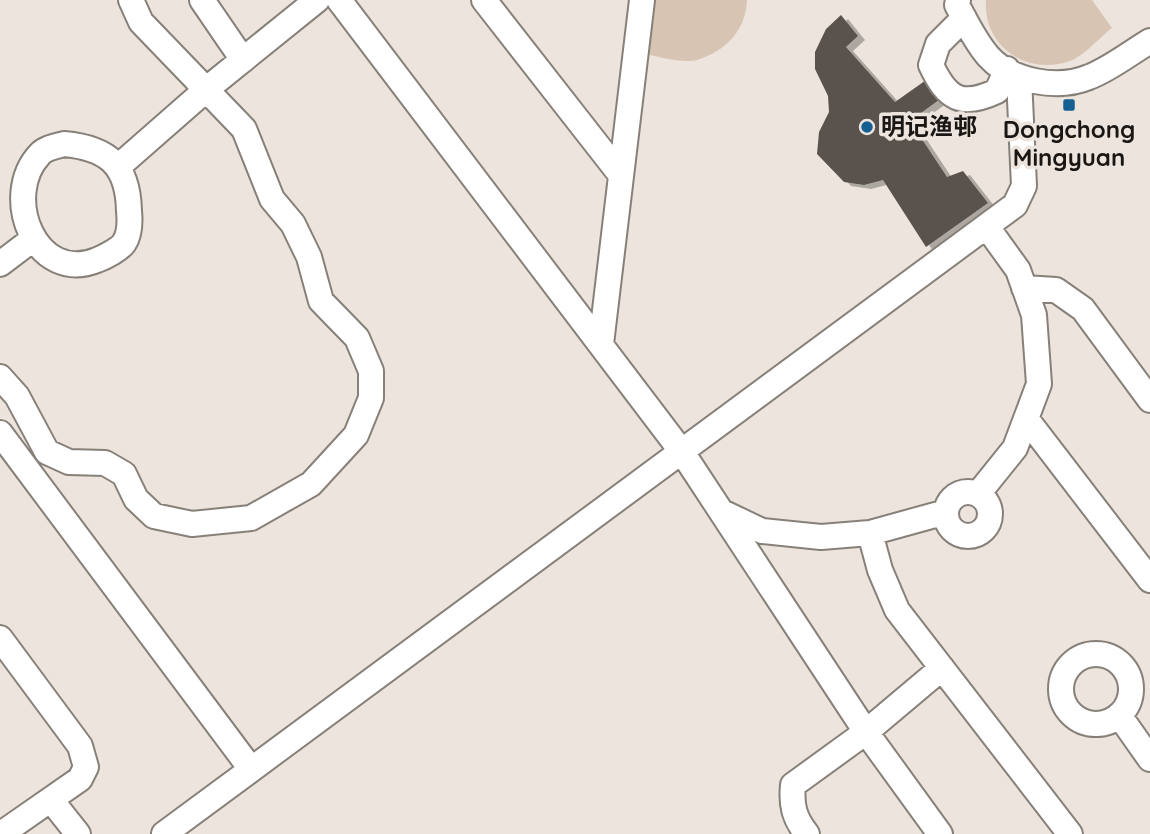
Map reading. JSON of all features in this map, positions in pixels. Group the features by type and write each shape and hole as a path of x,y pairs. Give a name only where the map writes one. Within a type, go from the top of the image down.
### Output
{"street":[{"path":"0,377 17,396 47,452 69,462 105,463 124,474 136,499 154,516 192,524 251,518 311,484 356,435 371,398 371,371 357,338 321,301 309,257 293,224 272,199 244,129 208,88 141,22 131,0"},
{"path":"202,0 243,60"},
{"path":"119,166 208,88 317,0"},
{"path":"339,0 682,452 866,732 940,834"},
{"path":"484,0 620,174"},
{"path":"601,344 642,0"},
{"path":"1013,74 997,91 977,100 954,97 941,85 931,65 938,44 961,9 989,58 1013,74 1054,83 1088,78 1150,41"},
{"path":"164,834 1015,205 1024,186 1013,74"},
{"path":"64,144 92,147 119,166 129,196 130,225 124,244 101,259 78,267 57,262 33,239 20,202 27,173 41,152 64,144"},
{"path":"978,494 1015,449 1040,384 1034,315 1018,270 987,227"},
{"path":"0,264 33,239"},
{"path":"1024,288 1056,290 1083,309 1150,400"},
{"path":"1028,421 1150,580"},
{"path":"0,433 251,769"},
{"path":"721,511 762,531 821,537 870,533 946,512 957,494 978,494 988,504 990,518 976,534 955,531 950,526 946,512"},
{"path":"870,533 880,570 897,610 1070,834"},
{"path":"0,638 80,746 86,767 80,779 11,831"},
{"path":"807,834 796,821 791,802 793,785 866,732 942,668"},
{"path":"1119,715 1150,759"},
{"path":"51,800 78,834"}],"shaded area":[{"path":"650,0 747,0 743,21 725,45 697,60 684,61 641,53"},
{"path":"986,0 1092,0 1112,28 1075,59 1054,65 1038,64 1010,53 1000,43 987,16"}],"building":[{"name":"明记渔邨","path":"841,15 858,36 846,47 895,102 929,78 943,97 910,121 947,177 963,171 988,203 926,247 883,180 864,185 844,182 817,154 819,132 829,112 828,96 815,69 815,52 826,29"}],"place":[{"name":"Dongchong Mingyuan","path":"1069,105"},
{"name":"明记渔邨","path":"867,127"}]}
